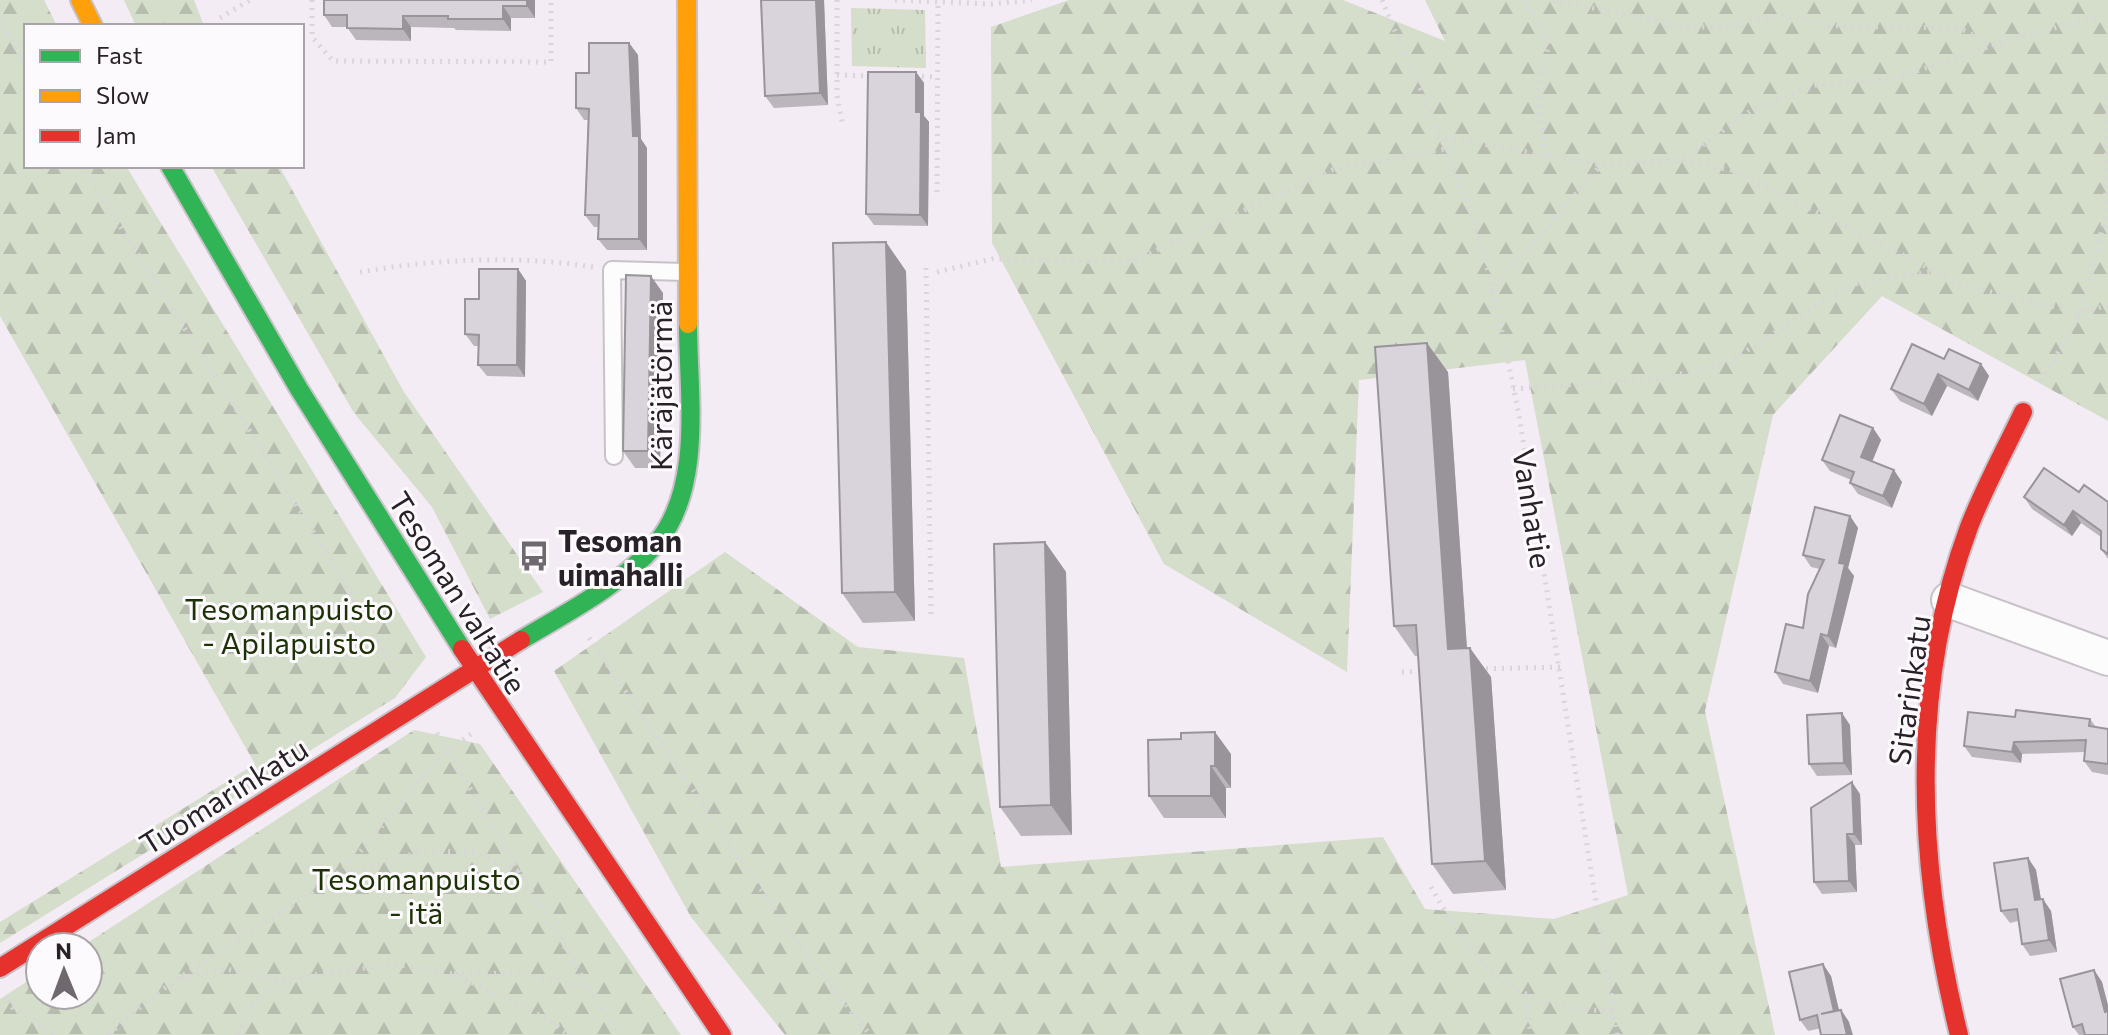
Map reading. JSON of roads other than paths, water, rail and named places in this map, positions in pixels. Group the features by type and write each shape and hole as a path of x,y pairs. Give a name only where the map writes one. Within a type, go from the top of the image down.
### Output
{"street":[{"path":"80,0 92,24"},
{"name":"Käräjätörmä","path":"476,670 639,561 661,541 679,512 686,486 688,446 687,0"},
{"name":"Tesoman valtatie","path":"171,168 378,517 603,863 722,1035"},
{"name":"Sitarinkatu","path":"1959,1035 1936,935 1923,812 1926,722 1949,600 1964,543 2023,412"},
{"path":"1949,600 2108,658"},
{"name":"Tuomarinkatu","path":"0,968 476,670"}],"lane":[{"path":"614,456 612,270 688,272"}],"place":[{"name":"Tesoman uimahalli","path":"534,556"}],"park label":[{"name":"Tesomanpuisto - Apilapuisto","path":"289,624"},
{"name":"Tesomanpuisto - itä","path":"416,894"}]}
